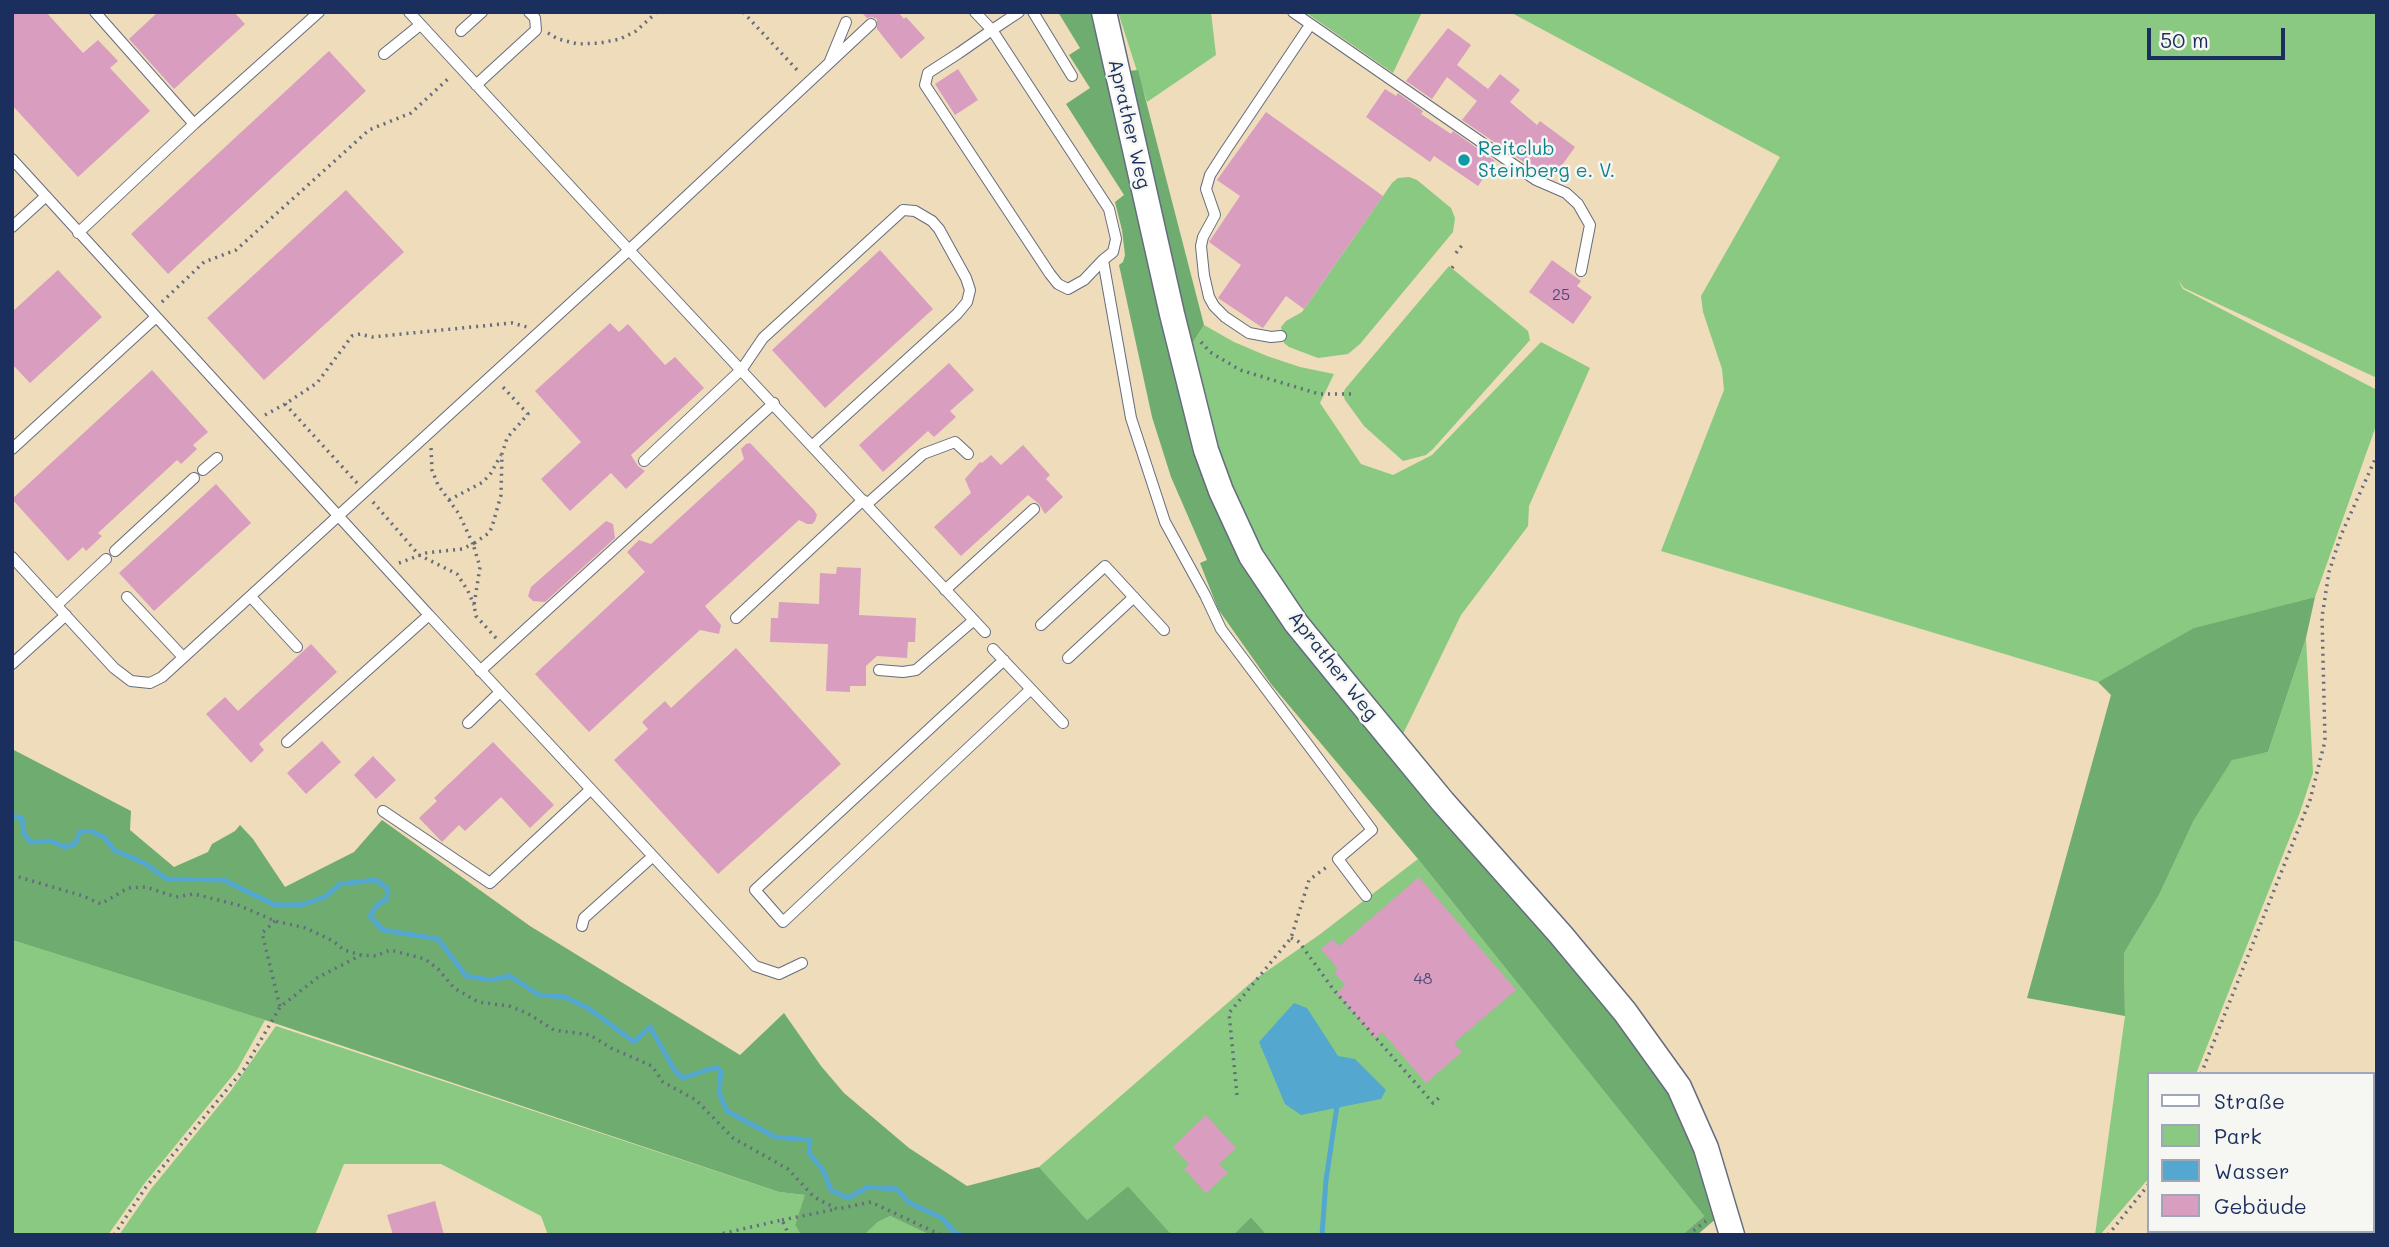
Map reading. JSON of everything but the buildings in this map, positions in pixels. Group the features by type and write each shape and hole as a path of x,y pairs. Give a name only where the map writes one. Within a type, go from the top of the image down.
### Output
{"street":[{"name":"Aprather Weg","path":"1104,12 1172,314 1206,450 1225,501 1251,556 1296,623 1443,802 1625,1012 1679,1087 1706,1148 1732,1235"}],"lane":[{"path":"95,12 194,124"},
{"path":"78,233 319,12"},
{"path":"409,12 985,632"},
{"path":"461,30 482,12"},
{"path":"476,86 536,30 535,18 529,12"},
{"path":"975,12 992,30 1109,209 1116,239 1113,252 1084,280 1068,289 1058,284 925,85 928,73 992,30 1019,12"},
{"path":"1033,12 1072,76"},
{"path":"1293,12 1536,180 1566,193 1577,204 1590,225 1581,271"},
{"path":"828,65 846,22"},
{"path":"12,557 114,668 131,681 150,683 162,677 629,250 871,24"},
{"path":"384,54 420,25"},
{"path":"1282,336 1250,333 1225,317 1209,297 1201,246 1215,215 1206,189 1210,175 1310,25"},
{"path":"12,159 251,423 755,966 779,974 802,962"},
{"path":"12,228 46,196"},
{"path":"644,461 742,369 764,338 903,210 915,211 932,221 966,278 970,290 967,302 813,445"},
{"path":"1103,260 1131,418 1165,522 1221,629 1372,830 1338,859 1366,896"},
{"path":"12,449 154,314"},
{"path":"480,671 774,404"},
{"path":"736,618 865,502 923,454 955,443 968,454"},
{"path":"203,470 216,458"},
{"path":"115,551 194,478"},
{"path":"945,590 1034,509"},
{"path":"57,605 106,559"},
{"path":"1041,625 1105,565 1164,630"},
{"path":"127,597 183,657"},
{"path":"251,597 297,647"},
{"path":"1068,658 1134,597"},
{"path":"12,664 66,615"},
{"path":"287,742 429,615"},
{"path":"879,670 916,670 974,620"},
{"path":"993,649 1063,723"},
{"path":"1004,660 755,890 783,922 1031,689"},
{"path":"468,723 500,692"},
{"path":"383,811 490,883 590,790"},
{"path":"582,926 584,918 652,857"}],"path":[{"path":"537,25 558,39 578,44 600,43 620,39 636,31 657,12"},
{"path":"743,12 809,83"},
{"path":"154,314 204,262 236,250 369,130 411,113 460,68"},
{"path":"1456,253 1463,244"},
{"path":"1452,268 1456,263"},
{"path":"251,423 317,383 352,336 360,334 372,337 512,323 541,330"},
{"path":"1201,342 1210,352 1240,370 1319,394 1353,394"},
{"path":"449,500 483,482 502,454 507,438 528,414 491,375"},
{"path":"285,404 419,555 457,574 468,591 476,617 506,648"},
{"path":"428,433 432,470 438,485 459,514 480,567 474,605"},
{"path":"389,572 400,562 438,550 462,549 489,533 501,495 502,454"},
{"path":"2202,1072 2309,800 2325,741 2322,617 2329,572 2341,535 2377,455"},
{"path":"1237,1095 1229,1013 1291,937 1309,880 1338,859"},
{"path":"12,875 101,904 128,888 146,887 176,897 194,894 238,905 275,921 306,928 333,941 344,950 361,955 376,956 390,950 425,959 438,969 454,988 478,1002 509,1006 527,1013 554,1030 590,1035 611,1048 652,1066 663,1082 696,1100 733,1138 788,1169 814,1197 837,1209"},
{"path":"275,921 262,933 280,1007"},
{"path":"1291,937 1433,1103 1440,1097"},
{"path":"114,1235 146,1187 244,1069 280,1007 317,978 361,955"},
{"path":"2108,1235 2148,1185"},
{"path":"716,1235 871,1202 941,1235"},
{"path":"782,1220 789,1235"}],"green space":[{"path":"1058,12 1092,12 1107,73 1138,70 1204,325 1190,347 1212,433 1249,534 1281,583 1402,736 1633,1003 1732,1205 1697,1235 1682,1235 1704,1216 1418,859 1271,684 1218,609 1200,563 1207,560 1171,477 1152,417 1119,265 1125,255 1115,202 1124,195 1066,104 1090,88 1069,55 1080,48"},
{"path":"1118,12 1211,12 1216,55 1147,102"},
{"path":"1305,12 1422,12 1393,73"},
{"path":"1510,12 2377,12 2377,378 2184,288 2178,280 2183,289 2377,390 2377,423 2315,597 2195,628 2098,682 1661,551 1724,390 1722,369 1703,312 1701,296 1780,157"},
{"path":"1409,177 1417,180 1451,208 1455,218 1453,232 1360,344 1348,354 1318,358 1289,347 1284,343 1281,327 1302,312 1392,183 1398,178"},
{"path":"1449,266 1528,331 1530,340 1433,449 1426,455 1403,461 1364,426 1343,394"},
{"path":"1204,325 1267,356 1334,374 1320,403 1361,464 1393,475 1432,455 1541,342 1590,368 1529,506 1528,526 1461,615 1402,736 1281,583 1249,534 1212,433 1190,347"},
{"path":"2315,597 2306,638 2268,752 2232,760 2194,820 2159,895 2124,953 2125,1016 2027,998 2111,695 2098,682 2194,628"},
{"path":"2306,638 2313,773 2300,812 2197,1072 2148,1072 2148,1179 2100,1235 2095,1235 2125,1016 2124,953 2159,895 2194,820 2232,759 2268,752"},
{"path":"12,749 131,811 130,830 174,867 208,852 212,844 235,831 240,825 253,839 285,887 354,852 382,820 530,926 740,1055 784,1013 821,1066 844,1093 909,1148 967,1186 1039,1167 1087,1220 1128,1186 1172,1235 930,1235 890,1216 878,1222 864,1235 801,1235 795,1225 805,1195 779,1192 265,1020 12,940"},
{"path":"1418,859 1704,1216 1682,1235 1267,1235 1251,1217 1233,1235 1172,1235 1128,1186 1087,1220 1039,1167 1254,980 1319,935"},
{"path":"12,940 265,1020 237,1070 144,1184 108,1235 12,1235"},
{"path":"276,1026 779,1192 806,1195 795,1225 801,1235 548,1235 541,1216 441,1164 344,1164 315,1235 119,1235 151,1189 230,1092"},
{"path":"890,1216 930,1235 864,1235 878,1222"},
{"path":"1251,1217 1267,1235 1233,1235"}],"water":[{"path":"1294,1003 1307,1008 1338,1056 1355,1059 1386,1090 1381,1099 1301,1115 1285,1104 1259,1042"}],"waterway":[{"path":"12,816 22,818 24,834 31,842 51,841 65,847 75,844 80,832 91,831 105,838 114,850 144,863 167,879 224,880 275,905 301,905 325,897 340,884 376,880 388,889 387,899 377,905 370,916 383,930 438,939 466,976 490,980 510,976 539,995 565,997 588,1008 634,1042 650,1027 675,1071 683,1078 716,1067 721,1072 719,1093 727,1111 775,1137 810,1140 809,1153 823,1170 831,1190 848,1198 868,1187 897,1189 908,1202 942,1218 954,1232 961,1235"},
{"path":"1322,1235 1326,1180 1337,1106"}],"place":[{"name":"Reitclub Steinberg e. V.","path":"1464,160"}]}
